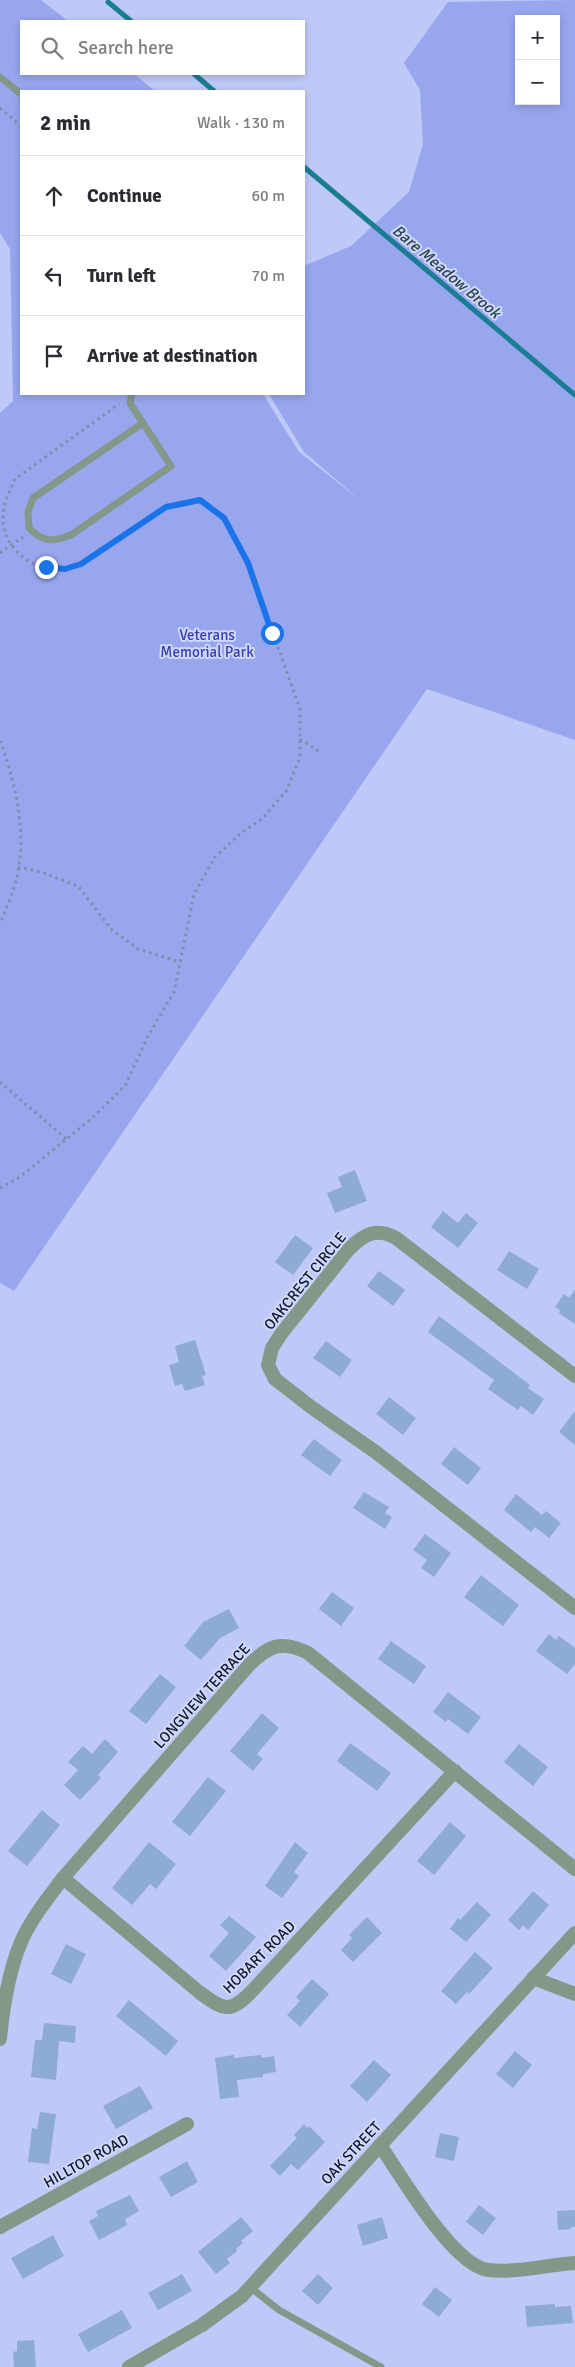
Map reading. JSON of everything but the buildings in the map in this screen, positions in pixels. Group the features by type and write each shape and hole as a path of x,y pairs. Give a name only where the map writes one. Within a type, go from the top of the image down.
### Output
{"street":[{"name":"OAKCREST CIRCLE","path":"575,1376 396,1238 387,1233 374,1232 361,1237 281,1334 272,1348 268,1364 275,1379 384,1458 575,1608"},
{"name":"LONGVIEW TERRACE","path":"0,2040 11,1971 21,1941 38,1912 63,1878 249,1665 262,1651 278,1646 294,1646 308,1653 575,1869"},
{"name":"HOBART ROAD","path":"63,1878 199,1992 218,2006 225,2009 234,2007 254,1989 455,1771"},
{"name":"OAK STREET","path":"129,2367 202,2325 242,2296 575,1933"},
{"path":"533,1978 575,1994"},
{"name":"HILLTOP ROAD","path":"0,2227 187,2124"},
{"path":"380,2145 441,2234 462,2258 486,2270 525,2270 575,2263"}],"lane":[{"path":"0,78 20,93"},
{"path":"132,395 130,403 171,466 71,535 56,541 39,537 29,528 28,512 33,498 143,423"},
{"path":"250,2287 279,2310 382,2367"}],"path":[{"path":"0,108 20,125"},
{"path":"0,1188 20,1177 91,1120 125,1086 148,1036 174,992 194,894 215,857 241,833 262,819 288,790 300,756 300,710 248,563 224,518 200,500 166,507 81,564 65,569 46,567 31,562 21,556 5,536 3,516 7,497 15,479 119,406 120,400"},
{"path":"0,553 11,545"},
{"path":"300,739 320,752"},
{"path":"0,741 11,770 17,798 20,836 17,876 0,924"},
{"path":"18,867 42,872 73,883 78,886 111,929 138,949 180,962"},
{"path":"0,1082 66,1139"}],"green space":[{"name":"Veterans Memorial Park","path":"0,0 41,0 67,20 20,20 20,75 135,75 154,90 20,90 20,395 264,395 299,452 360,500 304,452 270,395 305,395 305,266 351,246 409,192 423,144 420,90 404,63 448,2 575,0 575,740 427,689 14,1291 0,1283 0,413 13,401 10,249 0,233"}],"waterway":[{"name":"Bare Meadow Brook","path":"108,2 130,20"},
{"name":"Bare Meadow Brook","path":"195,75 213,90"},
{"name":"Bare Meadow Brook","path":"305,168 575,395"}],"route":[{"path":"46,567 65,569 81,564 166,507 200,500 224,518 248,563 272,633"}]}
